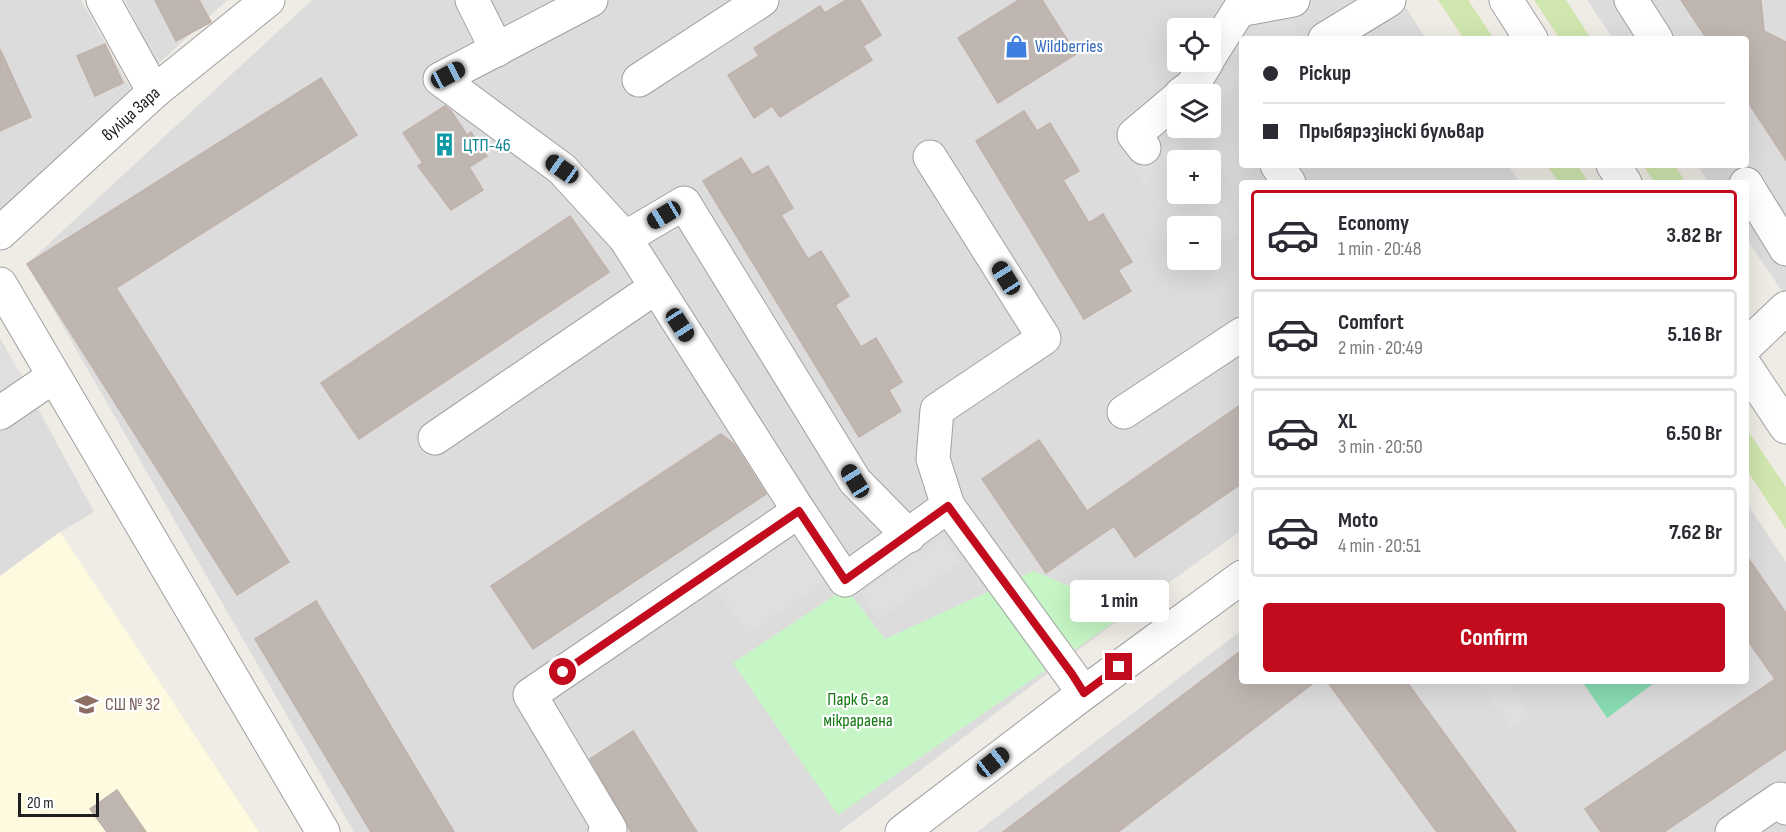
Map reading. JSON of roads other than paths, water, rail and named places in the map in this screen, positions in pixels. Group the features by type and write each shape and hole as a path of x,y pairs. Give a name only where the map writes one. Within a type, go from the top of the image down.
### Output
{"street":[{"path":"103,0 154,92"},
{"name":"вуліца Зара","path":"0,233 154,92 267,0"},
{"path":"471,0 497,50"},
{"path":"591,0 440,79 562,169 625,238 845,580 948,506"},
{"path":"639,80 762,0"},
{"path":"1221,39 1239,10 1293,0"},
{"path":"1506,0 1529,36"},
{"path":"1632,0 1654,36"},
{"path":"1329,36 1376,1"},
{"path":"1144,148 1134,135 1167,107"},
{"path":"930,157 1044,338 937,410 933,459 948,506 1084,693"},
{"path":"1749,189 1786,249"},
{"path":"625,238 684,203 855,481 909,536"},
{"path":"0,284 323,832"},
{"path":"435,438 656,288"},
{"path":"1749,342 1786,308"},
{"path":"1124,412 1239,336"},
{"path":"1749,372 1786,427"},
{"path":"0,413 54,376"},
{"path":"605,832 610,829 530,695 799,511"},
{"path":"903,832 1084,693 1239,579"},
{"path":"1732,832 1780,799 1786,808"}],"place":[{"name":"Wildberries","path":"1017,46"},
{"name":"ЦТП-46","path":"445,145"},
{"name":"СШ № 32","path":"87,704"}],"park label":[{"name":"Парк 6-га мікрараена","path":"858,709"}]}
